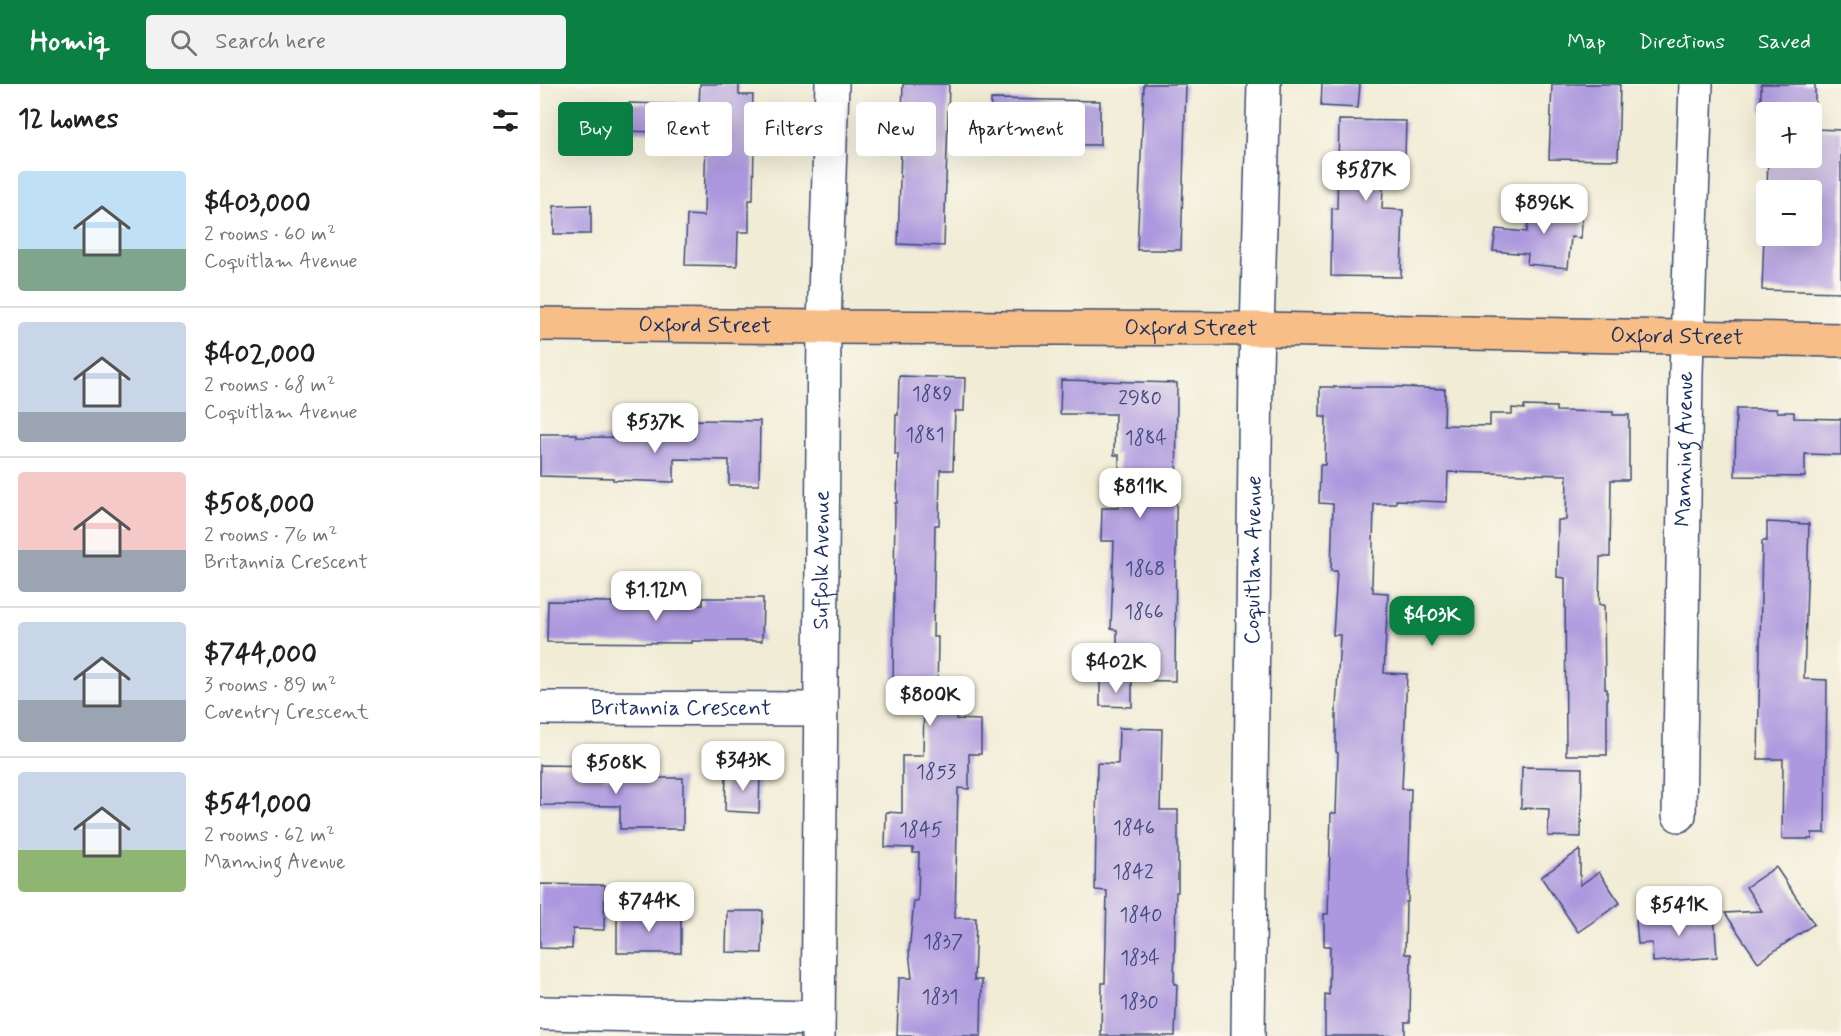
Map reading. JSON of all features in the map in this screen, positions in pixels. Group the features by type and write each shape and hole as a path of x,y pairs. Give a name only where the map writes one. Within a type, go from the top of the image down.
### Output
{"main road":[{"name":"Oxford Street","path":"540,324 1257,329 1841,340"}],"street":[{"name":"Suffolk Avenue","path":"818,1027 824,327 832,84"},
{"name":"Coquitlam Avenue","path":"1248,1036 1257,329 1264,84"},
{"name":"Manning Avenue","path":"1679,816 1688,337 1696,84"},
{"name":"Britannia Crescent","path":"540,708 821,709"},
{"path":"540,1013 818,1027"}],"building":[{"path":"700,84 739,84 739,95 753,95 753,102 744,102 744,156 754,156 753,200 749,200 749,232 738,232 737,266 685,265 687,215 704,216 705,156 732,156 732,102 699,102"},
{"path":"903,84 949,84 944,246 898,244 901,156 936,156 936,102 902,102"},
{"path":"1144,84 1186,84 1181,250 1137,250"},
{"path":"1322,84 1360,84 1358,108 1321,106"},
{"path":"1552,84 1620,84 1618,160 1549,159"},
{"path":"1761,84 1815,84 1815,102 1761,102"},
{"path":"991,99 1100,101 1100,145 1085,145 1085,102 991,102"},
{"path":"633,103 645,103 645,132 633,131"},
{"path":"1339,120 1406,121 1405,156 1380,156 1379,187 1383,188 1382,209 1403,210 1401,277 1331,276 1332,208 1337,209"},
{"path":"1822,129 1841,130 1841,292 1762,290 1764,246 1822,246 1822,180 1767,180 1768,168 1822,168"},
{"path":"1530,202 1583,207 1581,238 1571,237 1568,268 1527,264 1528,254 1493,251 1496,229 1527,232"},
{"path":"591,205 591,234 554,234 554,206"},
{"path":"899,376 965,378 964,411 955,411 953,470 940,470 939,525 935,525 933,637 938,637 937,698 957,699 956,719 981,720 981,754 969,754 969,789 958,788 955,918 976,918 974,980 982,980 981,1036 897,1036 899,978 912,978 909,952 914,901 918,901 919,853 913,853 913,848 885,847 886,812 902,813 902,756 923,756 924,703 895,702 896,684 893,684 895,503 897,503 898,454 895,454"},
{"path":"1061,380 1177,383 1175,681 1117,680 1117,630 1111,629 1114,541 1101,541 1102,508 1119,508 1119,455 1114,455 1115,414 1060,414"},
{"path":"1320,387 1445,389 1444,425 1490,426 1490,414 1512,414 1512,408 1524,409 1524,406 1556,407 1556,411 1613,412 1613,415 1629,415 1629,480 1611,480 1610,557 1600,557 1599,605 1604,605 1607,755 1566,755 1565,578 1557,577 1558,520 1566,520 1567,475 1448,472 1447,502 1396,500 1396,504 1374,504 1372,587 1373,592 1388,593 1384,673 1407,674 1402,789 1411,789 1405,954 1411,954 1410,1022 1405,1022 1405,1036 1325,1036 1325,994 1329,995 1330,946 1324,946 1324,914 1328,914 1331,813 1336,813 1338,753 1336,752 1336,709 1340,635 1333,635 1337,571 1331,571 1333,504 1319,503 1320,465 1325,465 1326,417 1320,417"},
{"path":"1736,409 1777,409 1777,412 1794,412 1794,418 1841,419 1841,455 1805,454 1805,477 1735,476"},
{"path":"694,420 760,421 759,485 729,485 729,460 674,459 674,482 540,476 540,434 577,434 577,437 694,438"},
{"path":"1767,522 1809,524 1804,679 1827,680 1825,833 1812,833 1812,839 1782,839 1783,759 1758,759 1762,541 1767,541"},
{"path":"703,598 763,598 762,641 547,642 548,601 612,602 612,605 703,605"},
{"path":"1100,681 1132,681 1132,707 1100,706"},
{"path":"1119,728 1162,729 1160,810 1178,810 1175,1036 1101,1036 1102,983 1105,983 1107,891 1095,890 1097,763 1118,764"},
{"path":"540,765 605,766 604,778 683,778 683,829 620,829 620,806 540,805"},
{"path":"1522,767 1582,768 1581,837 1548,836 1549,809 1521,808"},
{"path":"726,772 760,773 759,813 725,811"},
{"path":"1580,850 1580,885 1599,872 1620,903 1578,932 1541,877"},
{"path":"1776,867 1814,924 1758,962 1725,913 1762,911 1746,887"},
{"path":"540,884 605,885 604,930 573,929 572,949 540,948"},
{"path":"727,911 763,911 762,953 726,952"},
{"path":"617,914 681,914 681,953 617,953"},
{"path":"1714,914 1717,957 1653,962 1652,943 1638,944 1636,920"}]}
